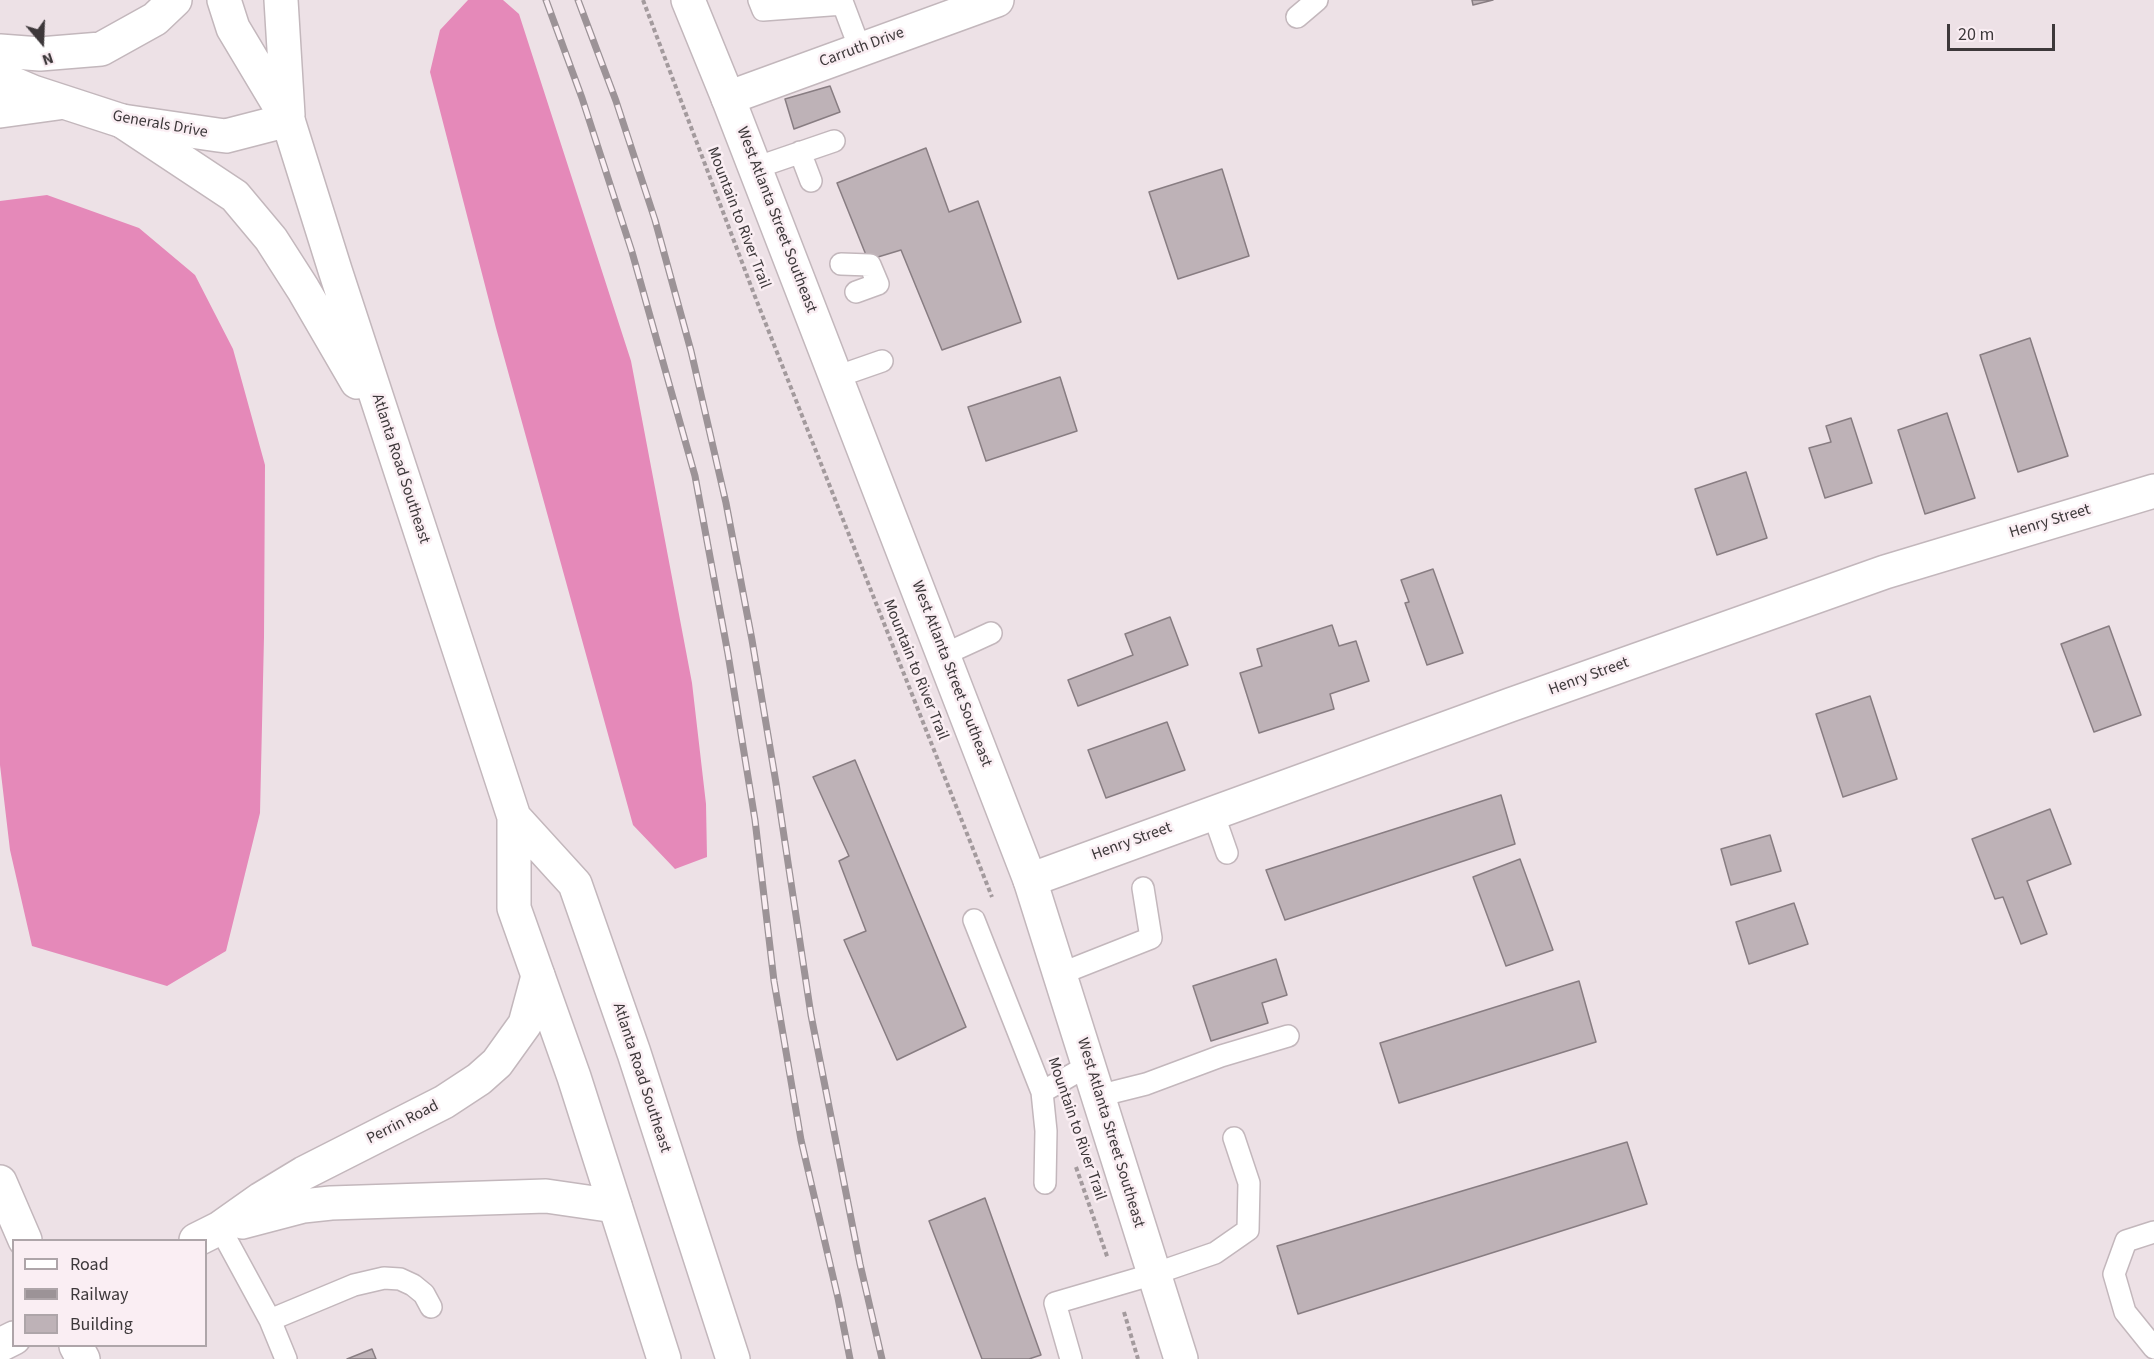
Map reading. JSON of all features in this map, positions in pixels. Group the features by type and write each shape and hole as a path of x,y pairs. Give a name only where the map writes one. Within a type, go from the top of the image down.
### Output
{"street":[{"path":"0,51 40,54 101,49 155,19 175,0"},
{"name":"Atlanta Road Southeast","path":"224,0 233,28 288,120 514,817 514,908 573,1077 664,1359"},
{"name":"Atlanta Road Southeast","path":"281,0 288,120"},
{"name":"West Atlanta Street Southeast","path":"688,0 1030,880 1181,1359"},
{"name":"Carruth Drive","path":"728,98 981,3"},
{"name":"Generals Drive","path":"0,78 122,121 226,136 288,120"},
{"path":"0,111 64,102"},
{"path":"122,121 235,196 271,239 303,289 391,440"},
{"name":"Henry Street","path":"1030,880 1885,572 2154,491"},
{"name":"Atlanta Road Southeast","path":"514,817 575,884 634,1053 732,1359"},
{"name":"Perrin Road","path":"208,1234 304,1173 444,1102 479,1079 497,1063 525,1024 538,976"},
{"path":"0,1182 25,1239"},
{"path":"208,1234 303,1206 331,1203 546,1196 615,1206"}],"lane":[{"path":"759,0 763,10 843,3 860,49"},
{"path":"1297,17 1317,0"},
{"path":"755,168 834,141"},
{"path":"800,152 812,181"},
{"path":"841,264 870,265 878,284 856,292"},
{"path":"836,377 882,361"},
{"path":"943,655 991,633"},
{"path":"1214,813 1227,853"},
{"path":"1060,974 1151,938 1143,888"},
{"path":"974,920 1042,1092 1046,1131 1046,1183"},
{"path":"1098,1096 1146,1084 1221,1056 1288,1036"},
{"path":"1042,1092 1089,1065"},
{"path":"1071,1359 1055,1303 1155,1274 1215,1253 1248,1230 1249,1183 1234,1138"},
{"path":"2154,1232 2126,1241 2114,1274 2125,1312 2154,1348"},
{"path":"208,1234 270,1320 286,1359"},
{"path":"270,1320 354,1285 384,1278 400,1279 413,1285 424,1294 431,1308"}],"path":[{"name":"Mountain to River Trail","path":"643,0 754,294 996,908"},
{"name":"Mountain to River Trail","path":"1076,1166 1116,1284 1138,1359"}],"shaded area":[{"path":"468,0 503,0 519,14 631,361 692,683 706,804 707,857 675,869 633,825 496,328 430,72 440,30"},
{"path":"47,195 139,228 195,275 233,349 265,465 260,813 226,951 167,986 32,946 10,850 0,765 0,201"}],"building":[{"path":"1472,0 1493,0 1473,5"},
{"path":"830,86 840,112 794,129 785,99"},
{"path":"926,148 949,212 978,201 1021,322 942,350 901,250 868,260 837,183"},
{"path":"1222,169 1249,256 1178,279 1149,192"},
{"path":"2030,338 2068,456 2018,472 1980,355"},
{"path":"1060,377 1077,431 986,461 968,407"},
{"path":"1947,413 1975,498 1925,514 1898,430"},
{"path":"1851,418 1872,483 1825,498 1809,448 1831,442 1826,426"},
{"path":"1746,472 1767,538 1717,555 1695,489"},
{"path":"1433,569 1463,653 1427,665 1405,603 1409,602 1401,580"},
{"path":"1170,617 1188,665 1078,706 1068,680 1133,655 1125,634"},
{"path":"1332,625 1339,646 1356,641 1369,681 1330,694 1334,709 1259,733 1240,673 1262,666 1257,649"},
{"path":"2109,626 2141,715 2094,732 2061,644"},
{"path":"1870,696 1897,779 1843,797 1816,714"},
{"path":"1167,722 1185,770 1106,798 1088,750"},
{"path":"855,760 966,1027 897,1060 844,940 866,931 839,861 849,856 813,777"},
{"path":"1501,795 1515,844 1285,920 1266,870"},
{"path":"2050,809 2071,864 2027,881 2047,934 2021,944 2003,897 1995,899 1972,839"},
{"path":"1770,835 1781,871 1731,885 1721,849"},
{"path":"1520,859 1553,950 1506,966 1473,877"},
{"path":"1794,903 1808,944 1749,964 1736,922"},
{"path":"1276,959 1287,995 1262,1003 1268,1023 1211,1041 1193,986"},
{"path":"1579,981 1596,1042 1399,1103 1380,1043"},
{"path":"1627,1142 1647,1204 1298,1314 1277,1246"},
{"path":"985,1198 1041,1355 1029,1359 982,1359 929,1221"},
{"path":"372,1349 376,1359 347,1359"}],"railway":[{"path":"546,0 582,98 632,252 695,476 728,654 755,820 774,981 801,1140 850,1359"},
{"path":"578,0 616,101 655,220 691,351 726,503 776,783 811,1015 860,1264 882,1359"}]}
